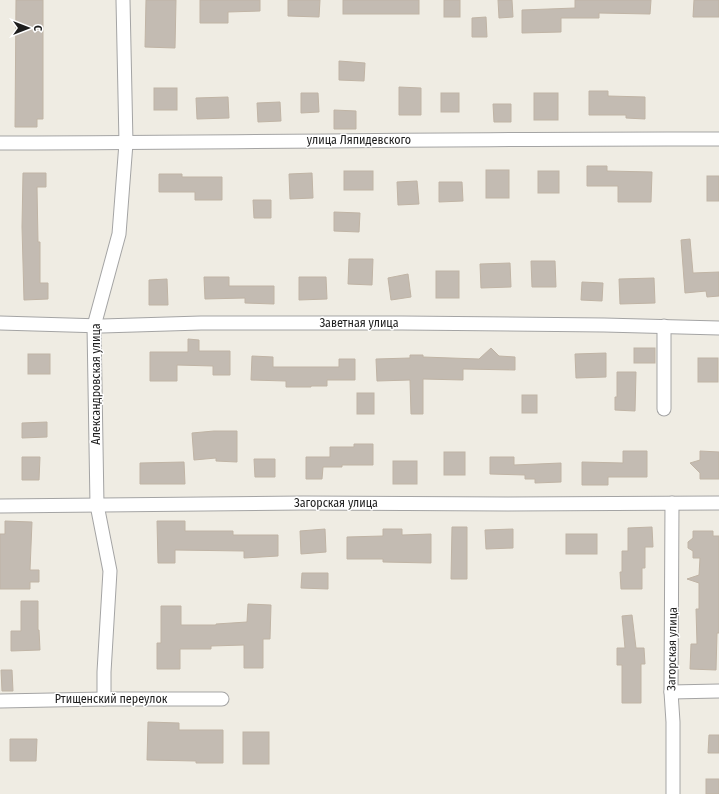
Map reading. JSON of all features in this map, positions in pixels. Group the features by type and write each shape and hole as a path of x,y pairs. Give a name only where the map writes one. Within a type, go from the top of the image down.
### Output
{"street":[{"name":"Александровская улица","path":"104,699 104,672 110,571 96,505 94,326 119,234 126,143 123,0"},
{"name":"улица Ляпидевского","path":"0,143 126,143 311,140 719,139"},
{"name":"Заветная улица","path":"0,323 94,326 201,323 604,324 719,328"},
{"path":"664,326 664,409"},
{"name":"Загорская улица","path":"0,506 303,503 719,503"},
{"name":"Загорская улица","path":"672,503 671,692 673,722 673,794"},
{"path":"671,692 719,691"},
{"name":"Ртищенский переулок","path":"0,701 222,699"}],"building":[{"path":"16,0 43,0 43,119 37,119 37,127 15,127"},
{"path":"146,0 176,0 175,48 145,47"},
{"path":"200,0 260,0 260,11 228,12 228,23 200,23"},
{"path":"288,0 320,0 319,17 288,16"},
{"path":"343,0 419,0 419,14 343,14"},
{"path":"444,0 460,0 460,17 444,17"},
{"path":"498,0 512,0 513,17 499,18"},
{"path":"575,0 651,0 650,14 599,13 599,18 561,18 561,32 522,33 522,10 575,8"},
{"path":"694,0 719,0 719,17 693,17"},
{"path":"486,17 487,37 472,37 472,18"},
{"path":"339,61 365,63 364,81 339,80"},
{"path":"399,87 421,88 421,115 399,115"},
{"path":"154,88 177,88 177,110 154,110"},
{"path":"589,91 608,91 608,96 645,97 645,119 626,118 626,115 589,115"},
{"path":"301,93 318,93 319,112 301,113"},
{"path":"441,93 459,93 459,112 441,112"},
{"path":"534,93 558,93 558,120 534,120"},
{"path":"228,97 229,118 197,119 196,98"},
{"path":"280,102 281,121 258,122 257,103"},
{"path":"493,104 511,104 511,122 494,122"},
{"path":"334,110 356,111 356,129 334,129"},
{"path":"587,166 607,166 607,171 652,172 651,202 618,202 618,186 587,186"},
{"path":"486,170 509,170 509,198 486,198"},
{"path":"344,171 373,171 373,190 344,190"},
{"path":"538,171 559,171 559,193 538,193"},
{"path":"23,173 46,173 46,187 37,187 38,242 40,242 40,283 48,283 48,299 24,300 22,227"},
{"path":"312,173 313,198 290,199 289,174"},
{"path":"159,174 182,174 182,177 222,177 222,200 195,200 195,192 159,192"},
{"path":"707,176 719,176 719,201 707,201"},
{"path":"417,181 419,204 398,205 397,182"},
{"path":"439,182 462,182 463,201 439,202"},
{"path":"253,200 271,200 271,218 254,218"},
{"path":"334,212 360,213 359,232 334,231"},
{"path":"690,239 693,273 719,272 719,296 707,297 706,291 685,293 681,240"},
{"path":"349,259 373,259 372,285 348,284"},
{"path":"531,261 555,261 556,287 532,287"},
{"path":"510,263 511,287 481,288 480,264"},
{"path":"436,271 459,271 459,298 436,298"},
{"path":"408,274 411,297 391,300 388,278"},
{"path":"204,277 229,277 229,286 274,286 274,304 245,303 245,298 205,299"},
{"path":"299,277 326,277 327,299 299,300"},
{"path":"654,278 655,303 620,304 619,279"},
{"path":"167,279 168,305 149,305 149,280"},
{"path":"582,282 603,283 602,301 581,300"},
{"path":"188,339 199,340 199,351 230,351 230,375 213,375 213,366 177,365 177,381 150,381 150,352 188,352"},
{"path":"491,348 499,356 515,357 515,370 463,369 463,380 423,379 423,414 411,414 410,380 377,381 376,359 410,358 410,355 423,355 423,357 479,359"},
{"path":"634,348 655,348 655,363 634,363"},
{"path":"606,353 606,377 576,378 575,354"},
{"path":"28,354 50,354 50,374 28,374"},
{"path":"252,356 273,357 273,367 339,367 339,359 355,359 355,380 327,380 327,386 286,387 286,381 251,380"},
{"path":"698,358 718,358 718,382 698,382"},
{"path":"617,372 636,372 635,411 615,410 615,397 617,397"},
{"path":"357,393 374,393 374,414 357,414"},
{"path":"522,395 537,395 537,413 522,413"},
{"path":"47,422 47,437 22,438 22,423"},
{"path":"237,431 237,462 216,461 216,458 194,460 192,433"},
{"path":"354,444 373,444 373,465 342,465 342,467 323,467 322,479 306,479 306,457 330,457 330,447 354,447"},
{"path":"623,451 647,451 647,477 608,477 608,485 582,485 582,462 623,463"},
{"path":"700,451 719,452 719,479 700,479 700,473 690,463 700,460"},
{"path":"444,452 465,452 465,475 444,475"},
{"path":"22,457 40,457 39,480 22,480"},
{"path":"490,457 514,457 514,465 561,463 561,482 535,483 535,479 525,479 525,475 490,474"},
{"path":"254,459 275,459 275,477 255,477"},
{"path":"393,461 417,461 417,484 393,484"},
{"path":"184,462 185,484 140,484 140,463"},
{"path":"5,521 32,522 30,570 39,570 39,582 30,582 30,589 0,589 0,534 5,534"},
{"path":"157,521 185,521 185,531 233,531 233,535 278,535 278,556 244,558 244,551 175,550 175,563 158,563"},
{"path":"452,527 467,527 467,579 451,579"},
{"path":"652,527 653,547 645,547 645,568 642,568 642,589 621,589 620,572 622,572 622,551 628,551 628,528"},
{"path":"325,529 326,552 301,554 300,531"},
{"path":"383,529 402,529 402,535 431,534 431,563 383,562 383,559 347,559 347,537 383,536"},
{"path":"513,529 513,548 486,549 485,530"},
{"path":"693,531 713,531 713,536 719,536 719,633 717,633 716,670 690,669 691,644 697,644 696,609 699,609 699,583 687,579 699,575 700,558 693,558 693,551 688,548 688,542 693,538"},
{"path":"566,534 597,534 597,554 566,554"},
{"path":"302,573 328,573 328,589 301,588"},
{"path":"21,601 38,601 40,650 11,651 11,631 21,631"},
{"path":"248,604 271,605 270,639 263,639 263,668 244,668 244,645 211,646 211,649 180,649 180,669 157,669 157,643 161,643 161,606 181,606 181,625 216,625 247,622"},
{"path":"632,615 636,648 644,648 645,664 641,664 641,703 622,703 622,665 617,665 617,648 625,648 622,616"},
{"path":"1,670 12,670 13,691 2,691"},
{"path":"148,722 179,723 179,730 223,730 223,763 147,760"},
{"path":"243,732 269,732 269,764 243,764"},
{"path":"709,735 719,735 719,753 708,753"},
{"path":"10,739 37,739 36,761 10,761"},
{"path":"706,779 719,779 719,794 706,794"}]}
